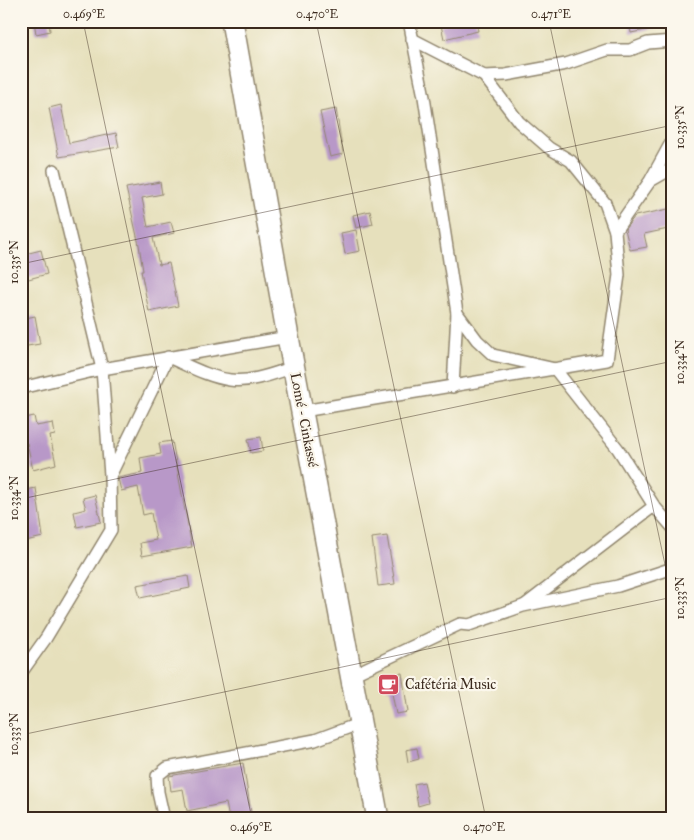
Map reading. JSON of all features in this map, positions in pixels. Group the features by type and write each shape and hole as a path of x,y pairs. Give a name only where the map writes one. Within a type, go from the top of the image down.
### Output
{"highway":[{"name":"Lomé - Cinkassé","path":"232,21 288,337 378,819"}],"street":[{"path":"408,21 424,97 457,313 454,387"},
{"path":"303,412 607,360 619,275 615,231 605,204 571,161 549,148 519,122 484,76 412,39"},
{"path":"484,76 506,75 566,64 607,50 630,50 648,44 673,41"},
{"path":"615,231 650,181 673,139"},
{"path":"650,181 673,168"},
{"path":"21,673 46,638 111,530 110,475 102,369 54,170"},
{"path":"457,313 477,340 493,355 555,369 618,449 654,506 673,528"},
{"path":"21,388 102,369 288,337"},
{"path":"168,357 200,371 231,380 266,376 294,367"},
{"path":"110,475 168,357"},
{"path":"523,606 654,506"},
{"path":"352,675 460,624 469,625 523,606 618,586 673,568"},
{"path":"164,819 158,792 157,776 167,768 315,740 361,723"}],"building":[{"path":"34,21 49,21 50,31 36,34"},
{"path":"457,21 476,21 478,31 444,39 441,25"},
{"path":"629,21 661,21 661,27 631,33"},
{"path":"61,105 69,143 116,133 119,147 59,157 49,108"},
{"path":"336,109 343,154 330,157 320,112"},
{"path":"160,182 162,194 142,198 148,227 171,222 174,233 153,238 159,265 169,263 178,306 149,312 141,271 143,271 139,245 126,188"},
{"path":"673,208 673,228 644,234 647,247 630,250 625,229 635,216"},
{"path":"370,211 373,224 356,228 353,215"},
{"path":"356,230 360,251 345,254 341,233"},
{"path":"41,250 47,274 21,281 21,255"},
{"path":"35,316 40,344 21,347 21,319"},
{"path":"34,416 36,426 53,423 55,435 50,436 56,464 33,470 27,443 21,445 21,419"},
{"path":"261,437 263,451 251,453 248,439"},
{"path":"172,441 192,547 142,556 140,543 156,540 151,513 143,515 138,487 121,491 118,478 142,473 140,458 161,454 159,443"},
{"path":"36,488 43,537 21,542 21,526 27,525 21,503 21,491"},
{"path":"95,495 101,522 77,527 74,512 86,509 83,498"},
{"path":"387,536 395,584 378,586 372,538"},
{"path":"188,576 190,588 140,598 137,585"},
{"path":"402,673 408,712 396,714 391,688 388,689 386,676"},
{"path":"417,748 419,759 408,762 406,750"},
{"path":"243,763 252,819 229,819 226,803 187,811 183,789 171,791 169,776"},
{"path":"424,782 428,803 418,806 414,784"}],"place":[{"name":"Cafétéria Music","path":"389,684"}]}
